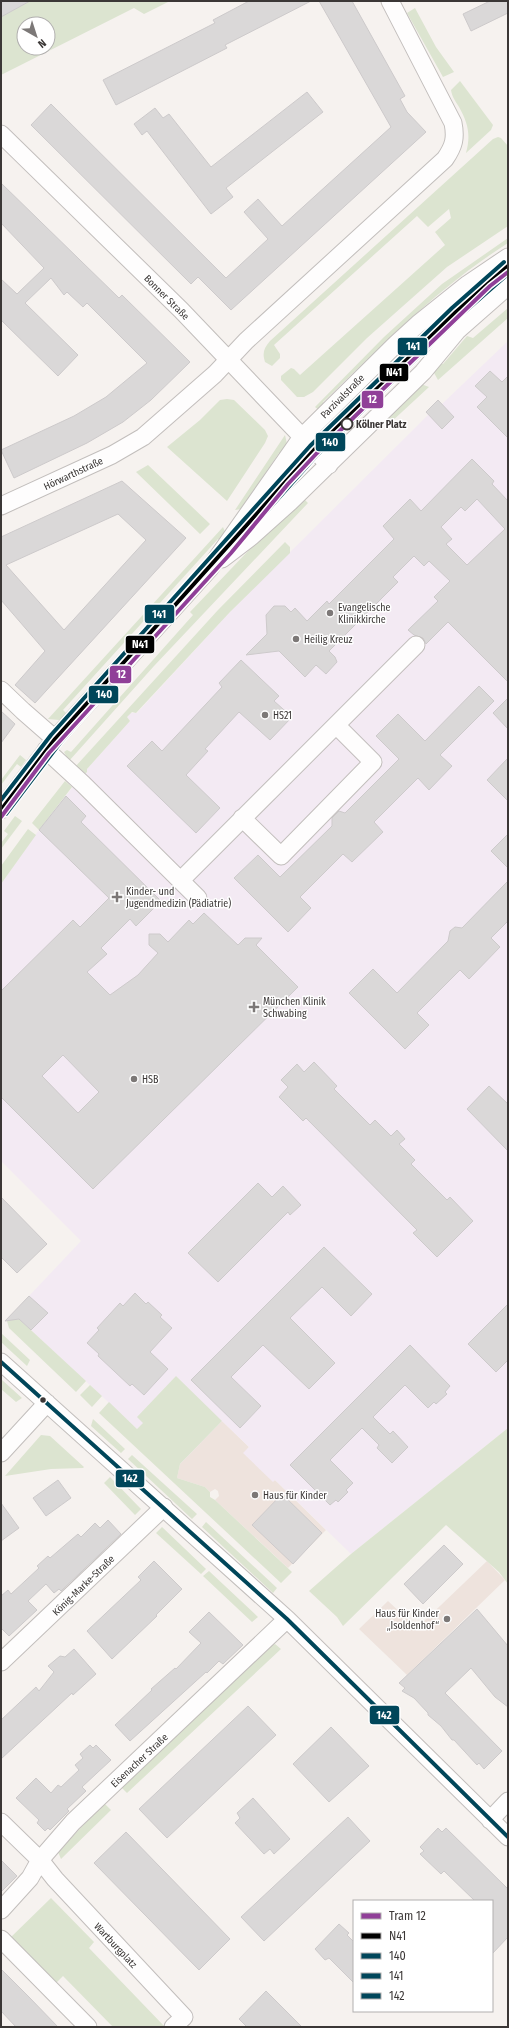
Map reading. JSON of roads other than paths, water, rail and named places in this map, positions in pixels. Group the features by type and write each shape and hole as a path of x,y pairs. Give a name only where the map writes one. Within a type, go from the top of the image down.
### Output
{"street":[{"path":"228,360 246,341 445,159 453,147 456,136 453,124 390,1"},
{"name":"Bonner Straße","path":"1,134 181,310 329,465"},
{"name":"Parzivalstraße","path":"1,810 50,745 210,568 302,437 418,324 468,284 508,257"},
{"name":"Parzivalstraße","path":"210,568 252,536 329,465 423,372 457,331 508,286"},
{"name":"Hörwarthstraße","path":"2,504 112,455 143,437 228,360"},
{"path":"180,880 416,645"},
{"path":"1,690 23,711 83,784 198,898"},
{"path":"242,818 281,856 374,762 336,725"},
{"path":"1,1362 287,1619 508,1838"},
{"path":"1,1453 47,1403"},
{"name":"König-Marke-Straße","path":"1,1662 164,1507"},
{"name":"Eisenacher Straße","path":"1,1910 30,1878 40,1860 73,1822 287,1619"},
{"path":"490,1820 508,1801"},
{"path":"1,1822 40,1860"},
{"name":"Wartburgplatz","path":"40,1860 55,1879 184,2016 173,2027"},
{"path":"1,1939 88,2027"}],"tram line":[{"name":"12","path":"1,817 49,753 231,553 288,484 317,453 412,361 490,286 508,272"}],"place":[{"name":"Kölner Platz","path":"347,424"},
{"name":"Evangelische Klinikkirche","path":"330,613"},
{"name":"Heilig Kreuz","path":"296,639"},
{"name":"HS21","path":"265,715"},
{"name":"Kinder- und Jugendmedizin (Pädiatrie)","path":"117,897"},
{"name":"München Klinik Schwabing","path":"254,1007"},
{"name":"HSB","path":"134,1079"},
{"name":"Haus für Kinder","path":"255,1495"},
{"name":"Haus für Kinder „Isoldenhof“","path":"447,1619"}]}
